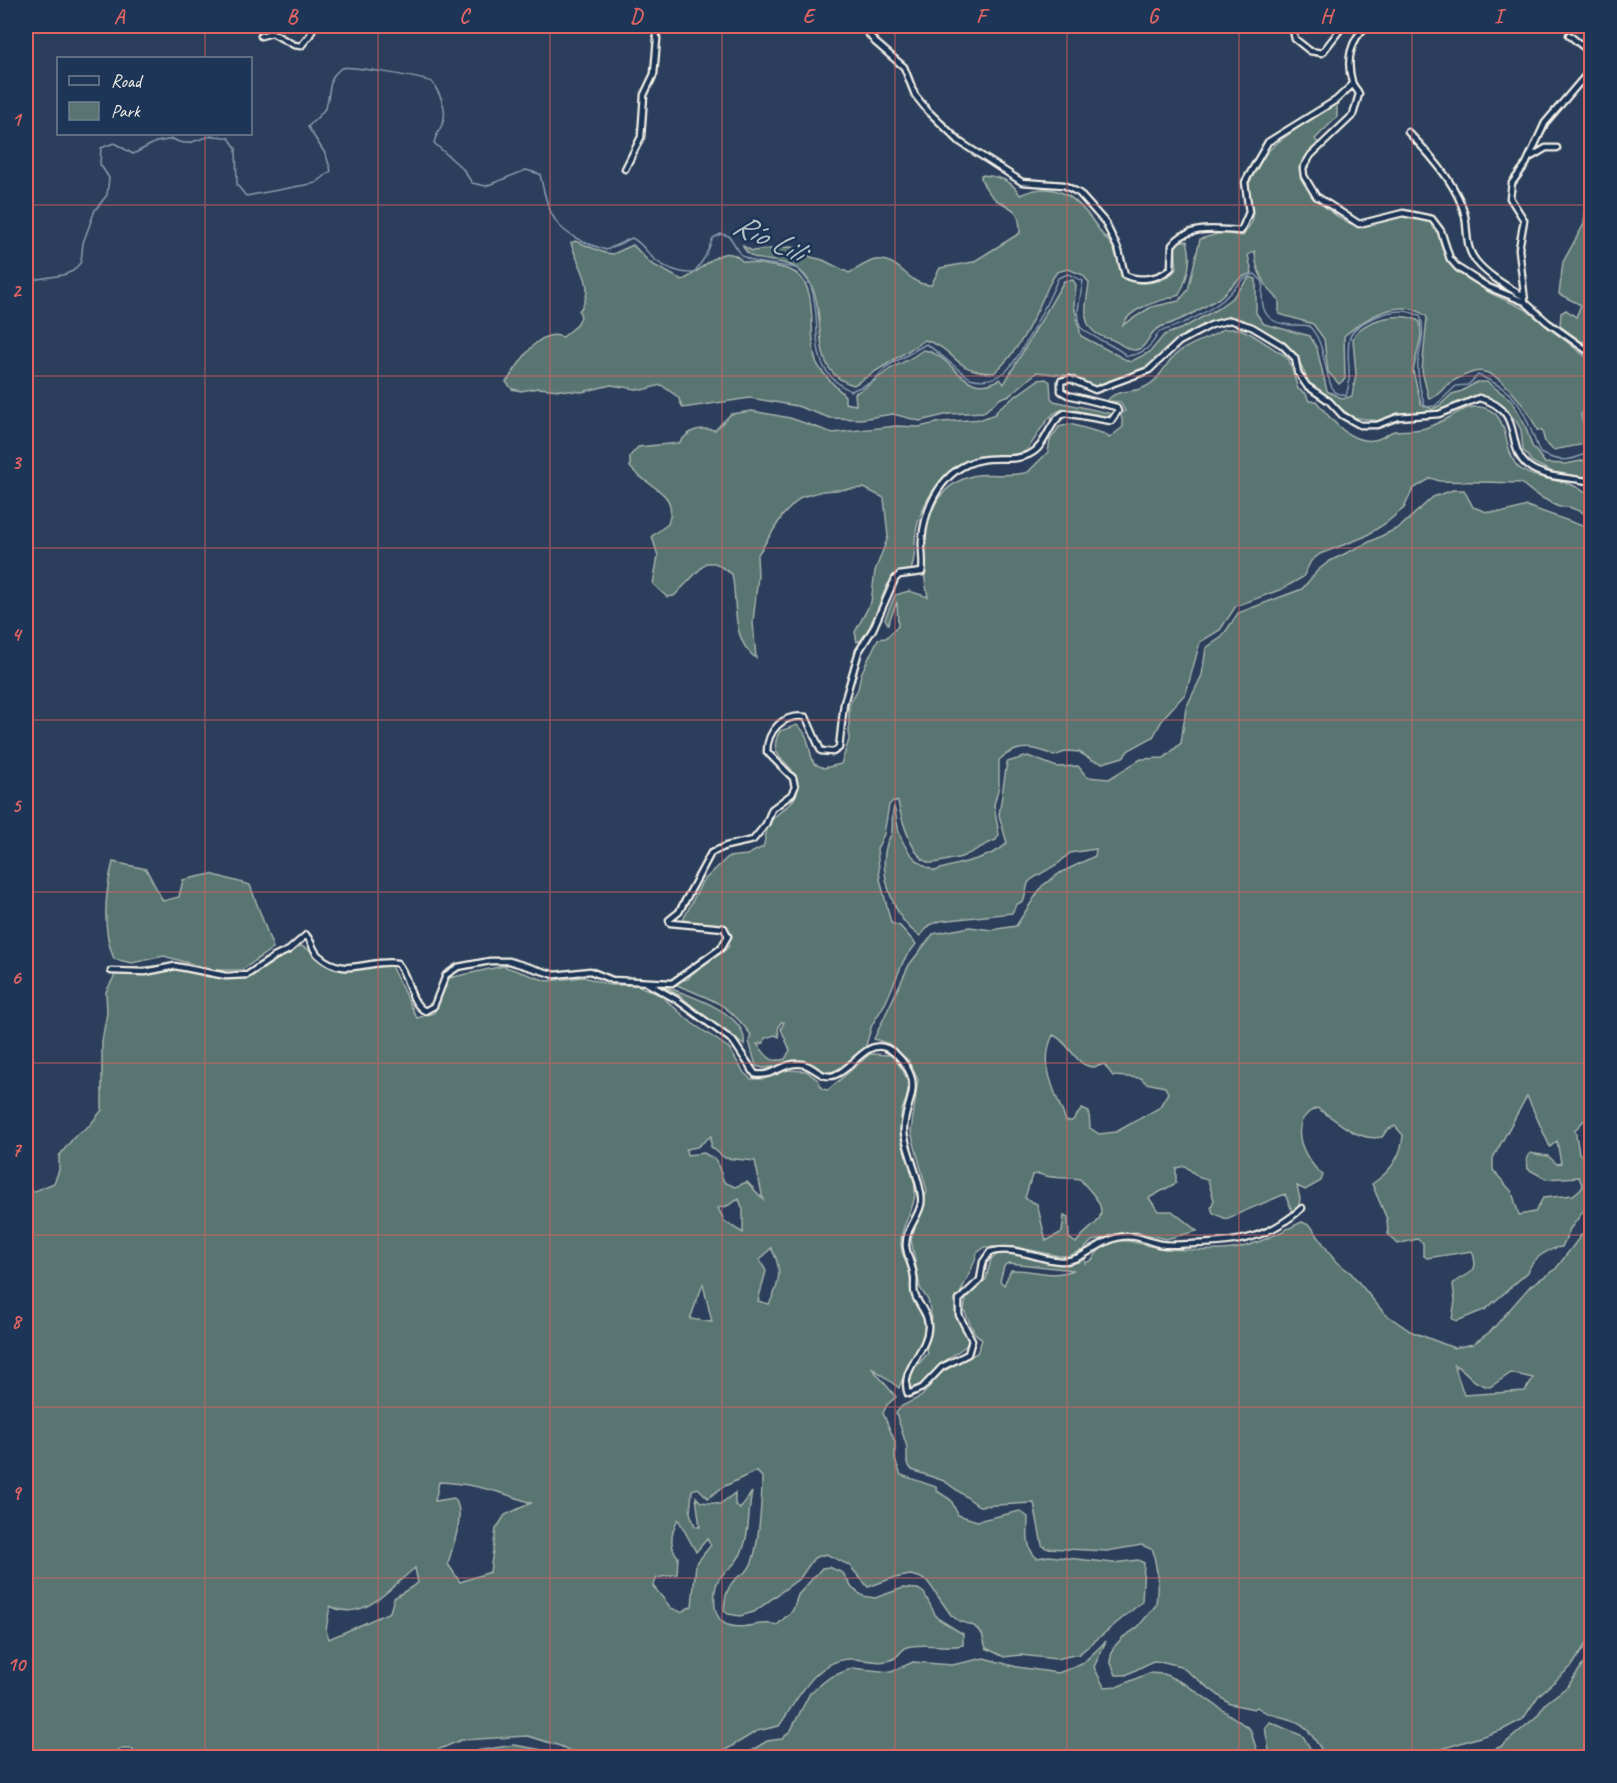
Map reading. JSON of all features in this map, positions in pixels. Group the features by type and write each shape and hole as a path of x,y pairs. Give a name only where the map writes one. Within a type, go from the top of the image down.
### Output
{"street":[{"path":"261,36 273,33 294,45 301,46 314,26"},
{"path":"625,169 641,136 644,95 654,74 655,26"},
{"path":"1292,26 1295,39 1316,53 1322,52 1330,45 1343,26"},
{"path":"1367,26 1357,36 1349,56 1352,85 1359,93 1353,115 1311,155 1303,168 1304,176 1316,196 1359,224 1403,213 1432,219 1442,231 1450,259 1458,268 1488,287 1524,299"},
{"path":"863,27 875,42 904,67 915,95 960,142 1022,182 1064,185 1079,193 1104,222 1119,251 1125,274 1138,279 1168,272 1171,268 1172,245 1186,233 1229,228 1241,231 1249,212 1245,182 1268,142 1336,100 1352,85"},
{"path":"1569,35 1592,54"},
{"path":"1524,299 1519,249 1524,220 1510,198 1509,190 1529,158 1545,123 1592,68"},
{"path":"1408,132 1426,150 1462,207 1468,246 1474,259 1488,273 1524,299 1547,322 1592,354"},
{"path":"1529,158 1546,148 1557,148"},
{"path":"111,971 145,972 175,966 226,976 247,975 274,957 289,951 306,935 313,950 331,963 352,969 397,963 418,1006 425,1011 434,1006 446,975 458,967 490,961 509,961 555,975 590,972 612,980 678,981 725,942 728,936 724,928 669,922 679,912 711,853 726,846 753,840 766,824 772,809 792,794 795,787 793,778 767,753 767,742 772,731 791,717 806,717 821,751 833,752 839,748 844,703 859,651 873,629 895,579 899,576 922,572 922,536 930,501 951,474 979,460 1018,458 1030,454 1038,449 1055,421 1065,413 1111,421 1118,411 1116,407 1061,391 1060,384 1064,379 1079,381 1095,390 1138,376 1159,363 1191,335 1222,321 1238,321 1268,335 1292,353 1298,373 1307,386 1352,423 1368,426 1398,417 1439,414 1479,398 1497,406 1507,416 1514,429 1520,458 1528,466 1552,476 1592,482"},
{"path":"645,982 677,1000 734,1041 755,1074 768,1075 782,1067 798,1064 810,1066 821,1075 831,1076 846,1070 868,1048 877,1046 888,1049 902,1061 912,1081 911,1097 905,1114 904,1134 921,1194 921,1206 907,1235 906,1245 914,1274 915,1294 927,1317 928,1326 926,1343 906,1378 908,1394 922,1388 942,1367 968,1354 972,1340 958,1315 958,1300 980,1280 983,1262 990,1252 1004,1250 1023,1252 1065,1262 1104,1241 1119,1237 1133,1236 1162,1244 1232,1243 1268,1233 1302,1208"}],"green space":[{"path":"1337,103 1337,117 1315,139 1321,146 1307,157 1302,166 1302,175 1312,193 1338,217 1355,225 1365,226 1400,216 1428,219 1438,232 1442,249 1450,264 1458,273 1492,294 1525,309 1591,361 1591,400 1581,415 1582,421 1589,424 1591,415 1591,443 1553,450 1545,442 1542,431 1537,430 1511,390 1491,375 1481,372 1471,373 1455,380 1429,399 1422,371 1427,317 1406,308 1373,316 1344,336 1345,379 1339,384 1328,372 1324,339 1313,324 1279,314 1279,300 1262,278 1255,251 1248,255 1252,273 1242,277 1219,298 1203,308 1154,331 1139,349 1128,349 1092,330 1086,317 1089,283 1083,275 1068,269 1057,272 1052,279 1021,341 994,373 970,369 944,349 925,340 854,385 840,379 830,370 824,358 816,300 812,287 804,275 795,267 785,263 755,258 748,254 743,246 752,251 798,248 811,257 823,260 849,273 872,261 883,260 891,262 916,281 931,285 940,268 973,262 1020,233 1018,215 992,196 981,178 981,175 993,176 1009,182 1020,195 1034,190 1047,189 1068,196 1086,212 1112,245 1126,279 1146,283 1167,277 1177,268 1175,248 1179,241 1187,241 1190,255 1189,269 1179,295 1139,309 1132,313 1123,325 1151,307 1179,301 1188,290 1200,239 1221,233 1243,236 1253,220 1248,188 1252,173 1260,160 1284,138"},
{"path":"1591,186 1591,340 1587,338 1583,343 1560,326 1561,313 1566,310 1576,317 1581,305 1559,294 1563,262 1584,224 1587,190"},
{"path":"575,241 613,254 633,245 650,263 682,280 719,255 727,253 742,261 792,271 807,287 818,366 845,396 845,403 856,405 855,393 923,350 943,359 968,381 988,384 1000,379 1004,384 1064,281 1073,280 1076,285 1074,305 1081,336 1130,362 1150,352 1164,335 1183,328 1217,309 1233,297 1250,277 1256,279 1256,313 1264,324 1310,336 1317,349 1327,391 1343,399 1352,396 1356,374 1353,339 1364,326 1384,318 1413,318 1420,322 1421,336 1413,371 1421,404 1432,409 1452,394 1477,382 1487,382 1511,400 1525,425 1532,446 1545,463 1566,464 1591,459 1591,479 1554,473 1532,462 1523,450 1521,430 1516,421 1500,404 1490,399 1468,401 1441,412 1404,413 1378,421 1352,417 1309,383 1299,361 1288,346 1245,322 1227,321 1195,332 1171,346 1159,360 1141,374 1091,387 1069,376 1037,372 1010,395 1001,398 984,412 949,414 920,421 893,414 861,419 830,418 797,406 750,398 683,408 678,397 661,385 642,390 611,385 582,392 538,388 521,391 512,389 506,382 530,349 545,337 554,335 563,337 576,326 581,317 579,311 587,293 587,285 571,243"},
{"path":"1223,329 1240,329 1284,355 1289,360 1298,389 1306,394 1309,401 1316,401 1341,428 1356,438 1374,440 1394,431 1424,428 1471,407 1490,410 1501,423 1512,459 1517,466 1532,475 1568,484 1584,492 1591,491 1591,516 1569,507 1559,507 1535,494 1521,483 1439,481 1431,478 1413,489 1404,508 1386,523 1364,537 1320,554 1311,561 1303,577 1282,589 1236,606 1220,630 1200,642 1186,693 1164,717 1153,737 1129,750 1123,757 1103,763 1092,760 1079,752 1068,751 1054,756 1040,750 1026,748 1005,755 999,760 999,786 994,805 999,835 996,840 962,857 930,863 918,854 913,846 898,802 893,801 889,805 884,834 877,849 880,879 891,923 900,926 916,944 904,960 886,1002 872,1025 864,1052 842,1069 827,1073 807,1064 763,1068 756,1066 749,1041 751,1035 734,1015 718,1003 677,985 679,981 688,979 697,969 729,946 728,929 718,926 701,929 682,922 702,882 728,857 747,855 763,847 769,824 795,797 797,784 795,775 775,748 780,731 797,725 807,738 814,764 824,768 841,764 849,740 849,705 858,689 861,674 878,639 886,638 898,626 897,602 888,624 885,619 895,595 909,591 928,597 924,562 927,526 932,509 955,483 972,476 1014,475 1028,472 1048,452 1050,440 1059,427 1070,424 1105,434 1109,438 1123,427 1121,414 1125,411 1120,402 1107,401 1111,397 1150,384 1179,352","holes":["781,1022 784,1022 781,1029 790,1050 785,1059 775,1060 766,1055 757,1044 764,1043 765,1038 775,1035 779,1037 778,1029"]},
{"path":"1046,379 1050,382 1051,398 1054,401 1109,413 1109,417 1067,409 1060,410 1054,413 1044,425 1026,451 968,461 947,474 931,493 920,515 910,572 891,580 862,640 857,642 855,632 871,602 875,571 888,537 884,498 864,488 823,491 801,497 783,515 757,556 758,576 753,622 756,658 742,641 739,631 732,574 715,563 706,563 674,596 667,597 653,584 658,556 652,536 668,524 671,513 666,497 630,467 630,456 638,447 679,443 694,430 715,430 731,414 752,411 790,418 833,433 896,426 919,427 941,422 982,419 995,414 999,408 1038,380"},
{"path":"1453,490 1464,490 1473,507 1487,512 1505,512 1527,506 1591,529 1592,1112 1575,1130 1579,1153 1591,1167 1591,1201 1570,1229 1562,1247 1546,1252 1537,1259 1528,1272 1486,1309 1457,1321 1452,1319 1455,1301 1453,1284 1473,1270 1475,1259 1472,1251 1427,1258 1423,1255 1423,1243 1417,1239 1398,1244 1388,1234 1387,1219 1372,1184 1394,1163 1403,1135 1395,1126 1387,1130 1382,1137 1364,1136 1348,1129 1317,1108 1307,1114 1302,1122 1300,1140 1309,1160 1323,1175 1321,1181 1305,1190 1297,1186 1300,1199 1298,1210 1293,1213 1285,1194 1226,1219 1213,1213 1211,1207 1214,1200 1208,1180 1200,1178 1185,1166 1176,1168 1176,1183 1149,1198 1158,1211 1172,1211 1197,1231 1166,1239 1136,1232 1119,1234 1092,1241 1083,1250 1068,1256 1016,1247 985,1247 977,1253 957,1301 956,1314 970,1343 942,1363 916,1390 908,1390 914,1369 928,1353 926,1348 932,1318 928,1300 920,1288 911,1239 927,1191 911,1132 918,1080 908,1060 889,1044 874,1039 909,965 933,934 970,927 991,930 1016,926 1042,886 1060,873 1095,856 1096,849 1070,853 1059,863 1032,879 1028,883 1024,900 1016,905 1012,913 940,921 930,925 920,936 903,919 890,895 887,881 885,855 892,833 894,807 905,846 927,868 935,871 983,857 1007,843 999,815 1007,762 1028,756 1057,767 1078,766 1087,777 1109,779 1141,759 1164,758 1181,743 1186,708 1202,675 1206,648 1222,637 1238,613 1302,589 1318,570 1330,561 1400,527 1433,497","holes":["1053,1035 1060,1039 1081,1063 1095,1067 1104,1064 1113,1076 1141,1078 1146,1083 1165,1087 1168,1093 1159,1108 1116,1132 1099,1134 1090,1128 1089,1112 1082,1109 1072,1121 1066,1121 1048,1068 1047,1057","1527,1096 1550,1147 1557,1141 1561,1163 1557,1164 1548,1156 1530,1153 1527,1159 1528,1169 1546,1179 1579,1177 1583,1187 1573,1195 1543,1198 1535,1212 1519,1215 1512,1192 1493,1170 1493,1158","1032,1175 1080,1179 1097,1199 1100,1205 1100,1217 1076,1243 1069,1238 1068,1218 1064,1216 1062,1232 1046,1241 1037,1204 1025,1198"]},
{"path":"113,862 146,869 163,901 179,897 183,880 211,874 250,885 273,948 242,970 213,970 164,956 132,963 114,959 106,923 108,886"},
{"path":"299,945 335,962 360,969 391,966 417,1018 434,1013 449,978 503,966 547,981 584,977 609,985 637,985 660,995 692,1023 729,1048 744,1073 751,1079 763,1079 788,1070 806,1071 818,1080 822,1089 828,1090 870,1054 891,1055 902,1069 909,1086 901,1112 901,1126 915,1183 913,1205 901,1237 901,1248 910,1274 913,1297 926,1321 923,1339 899,1388 871,1367 896,1397 887,1405 883,1413 895,1442 895,1460 901,1475 936,1487 937,1491 951,1500 958,1515 977,1521 1020,1511 1028,1517 1029,1545 1037,1558 1049,1556 1113,1563 1138,1560 1144,1563 1142,1602 1079,1654 1056,1659 1020,1655 1004,1657 986,1648 982,1634 974,1626 959,1621 951,1615 928,1582 910,1575 868,1587 849,1565 826,1554 814,1558 800,1578 754,1612 740,1616 728,1614 724,1610 729,1588 734,1580 748,1569 755,1551 762,1477 756,1471 723,1487 708,1498 698,1488 692,1490 690,1513 695,1526 700,1527 696,1497 701,1502 720,1504 735,1493 735,1504 740,1509 752,1492 744,1546 735,1563 716,1585 715,1608 723,1622 734,1627 777,1625 793,1610 798,1595 822,1568 829,1567 843,1573 852,1588 863,1596 875,1598 903,1588 918,1589 924,1593 937,1618 963,1634 963,1645 907,1647 897,1657 883,1662 851,1659 838,1661 827,1666 808,1683 779,1726 757,1731 714,1757 583,1757 560,1746 528,1736 461,1740 419,1758 131,1757 133,1749 121,1749 105,1757 26,1757 26,1330 29,1316 26,1298 26,1186 33,1192 54,1183 59,1170 59,1156 75,1136 90,1125 102,1110 102,1041 107,1013 106,992 116,973 126,969 164,965 209,977 245,978 270,959","holes":["711,1136 711,1147 725,1158 755,1161 763,1199 747,1182 735,1187 724,1182 716,1160 704,1153 687,1155 686,1149 697,1147","739,1199 743,1210 743,1233 725,1222 718,1208","771,1248 775,1255 779,1276 776,1290 769,1304 758,1301 766,1271 760,1260","703,1284 712,1322 690,1319","439,1482 486,1489 531,1503 505,1515 496,1529 490,1572 460,1582 448,1564 459,1521 458,1505 454,1498 435,1501","678,1519 696,1552 707,1539 711,1545 696,1564 692,1606 681,1612 671,1608 653,1586 657,1578 677,1574 678,1557 672,1543","415,1568 418,1583 394,1598 390,1612 329,1639 326,1630 330,1606 342,1610 354,1610 376,1601"]},
{"path":"660,985 698,999 726,1014 743,1033 744,1045 706,1019 681,996"},
{"path":"1302,1222 1311,1226 1335,1261 1351,1273 1384,1313 1410,1331 1454,1348 1473,1344 1491,1331 1531,1285 1555,1270 1591,1222 1591,1636 1572,1666 1539,1695 1523,1719 1502,1730 1426,1754 1399,1758 1327,1757 1301,1724 1267,1713 1257,1707 1254,1709 1230,1704 1180,1666 1153,1661 1126,1675 1116,1675 1110,1661 1113,1648 1123,1637 1137,1628 1156,1605 1158,1578 1153,1550 1142,1545 1107,1551 1046,1548 1042,1545 1034,1503 979,1506 944,1481 912,1470 907,1463 907,1447 896,1413 902,1406 922,1396 940,1373 977,1353 982,1340 974,1332 964,1310 966,1299 986,1279 991,1259 998,1254 1008,1252 1071,1261 1085,1257 1085,1263 1092,1260 1106,1244 1122,1240 1164,1249 1233,1249 1254,1244","holes":["1008,1263 1074,1270 1056,1274 1011,1270 1004,1285 1000,1281 1004,1266","1454,1365 1477,1383 1490,1387 1511,1373 1533,1378 1525,1391 1464,1395"]},
{"path":"1106,1641 1094,1667 1104,1687 1119,1686 1149,1673 1164,1674 1185,1684 1250,1729 1259,1757 741,1757 767,1741 782,1739 791,1730 810,1693 829,1678 852,1668 891,1672 913,1662 952,1665 984,1658 1017,1667 1058,1673 1082,1664"},
{"path":"1591,1653 1591,1757 1456,1757 1483,1754 1502,1746 1537,1716 1546,1703 1568,1686"},
{"path":"1270,1722 1303,1736 1315,1757 1270,1757 1265,1727"},
{"path":"514,1745 548,1751 558,1757 477,1757 475,1751"}],"waterway":[{"name":"Río Lili","path":"32,280 63,275 73,271 81,262 83,243 95,210 107,195 109,178 100,164 101,148 114,143 133,154 156,142 173,139 189,143 214,136 229,138 236,148 237,185 246,196 316,183 331,171 326,155 308,127 325,109 334,75 341,68 358,68 432,82 441,97 445,114 434,143 463,169 472,183 486,186 526,170 540,174 552,215 566,232 576,238 606,250 632,238 664,266 694,273 705,257 713,238 721,234 729,236 742,256 756,262 797,268 811,287 815,302 818,345 826,370 836,381 851,391 872,382 886,367 926,344 970,378 984,380 1005,372 1026,343 1058,278 1068,274 1083,281 1078,310 1080,327 1127,356 1138,354 1146,349 1159,332 1208,310 1223,300 1241,281 1255,274 1263,282 1262,303 1270,318 1284,324 1309,326 1315,333 1334,392 1346,396 1349,382 1349,341 1356,329 1370,319 1379,316 1402,311 1409,312 1420,315 1422,321 1423,333 1418,369 1425,407 1435,406 1456,386 1468,385 1478,375 1493,382 1513,397 1525,415 1540,453 1566,460 1592,450"}]}
